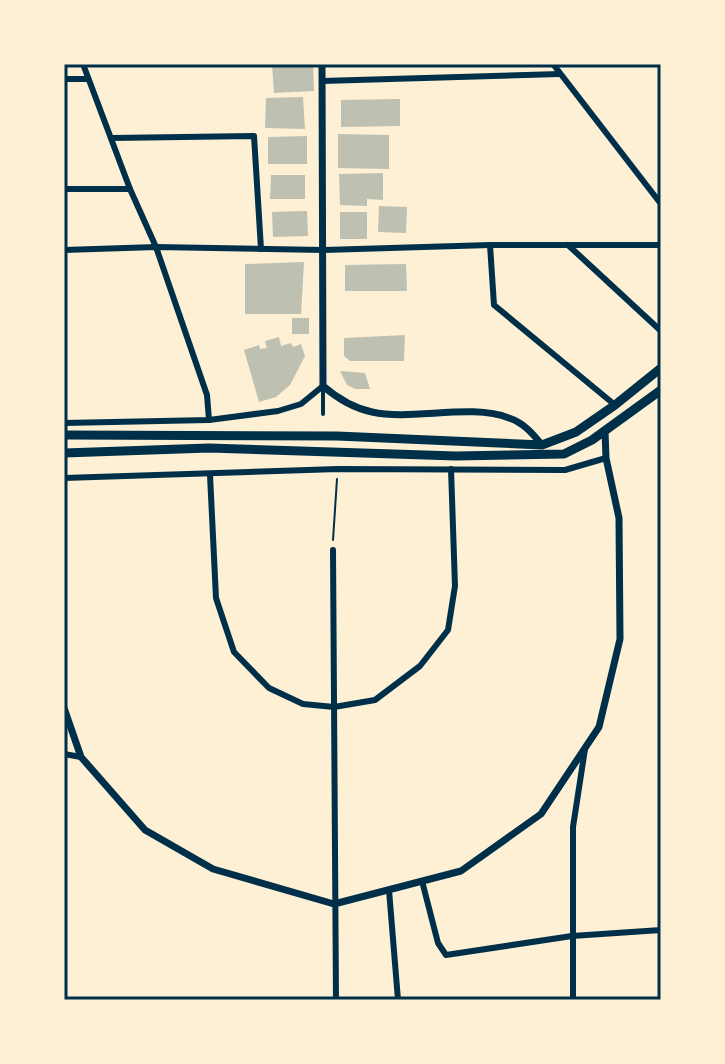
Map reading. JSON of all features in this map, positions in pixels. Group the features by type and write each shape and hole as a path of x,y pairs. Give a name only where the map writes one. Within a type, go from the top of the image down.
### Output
{"main road":[{"path":"64,435 337,436 542,445 576,432 661,368"},
{"path":"64,453 209,448 442,456 564,454 605,431 661,390"}],"street":[{"path":"83,64 130,189 156,247 207,395 209,420"},
{"path":"322,64 323,414"},
{"path":"553,64 661,204"},
{"path":"322,81 560,74"},
{"path":"64,79 88,79"},
{"path":"111,138 254,136 261,249"},
{"path":"64,189 130,189"},
{"path":"490,245 494,305 615,405"},
{"path":"568,245 661,331"},
{"path":"64,250 661,245"},
{"path":"64,423 209,420 278,411 301,404 323,386"},
{"path":"323,386 355,407 374,413 508,417 528,428 542,445"},
{"path":"64,708 81,757 145,830 213,869 334,904 461,871 541,814 599,727 620,639 619,518 606,458 605,431"},
{"path":"64,478 338,469 565,470 606,458"},
{"path":"210,475 216,598 234,652 269,688 303,704 334,707 375,700 420,666 448,630 455,586 451,469"},
{"path":"333,550 336,1000"},
{"path":"573,1000 573,827 585,747"},
{"path":"64,754 81,757"},
{"path":"422,881 438,943 446,955 572,936 661,930"},
{"path":"389,890 398,1000"}],"path":[{"path":"333,550 338,469"}],"building":[{"path":"272,64 313,64 314,91 274,93"},
{"path":"303,97 305,129 265,128 266,98"},
{"path":"400,99 400,126 341,127 341,100"},
{"path":"338,134 389,135 389,169 338,168"},
{"path":"307,136 307,164 268,164 268,137"},
{"path":"383,173 383,200 367,199 367,206 340,205 339,174"},
{"path":"271,175 305,175 305,199 270,199"},
{"path":"379,206 407,207 406,233 378,232"},
{"path":"307,211 308,236 273,237 272,212"},
{"path":"340,212 367,212 367,239 340,239"},
{"path":"304,262 301,314 245,314 245,264"},
{"path":"406,264 407,291 345,291 345,265"},
{"path":"292,318 309,318 309,334 292,334"},
{"path":"405,335 404,361 350,361 344,356 344,338"},
{"path":"279,337 281,346 301,344 305,356 290,385 276,397 259,402 244,350 259,345 260,349 267,348 265,341"},
{"path":"340,371 365,373 370,389 355,389 347,385"}]}
